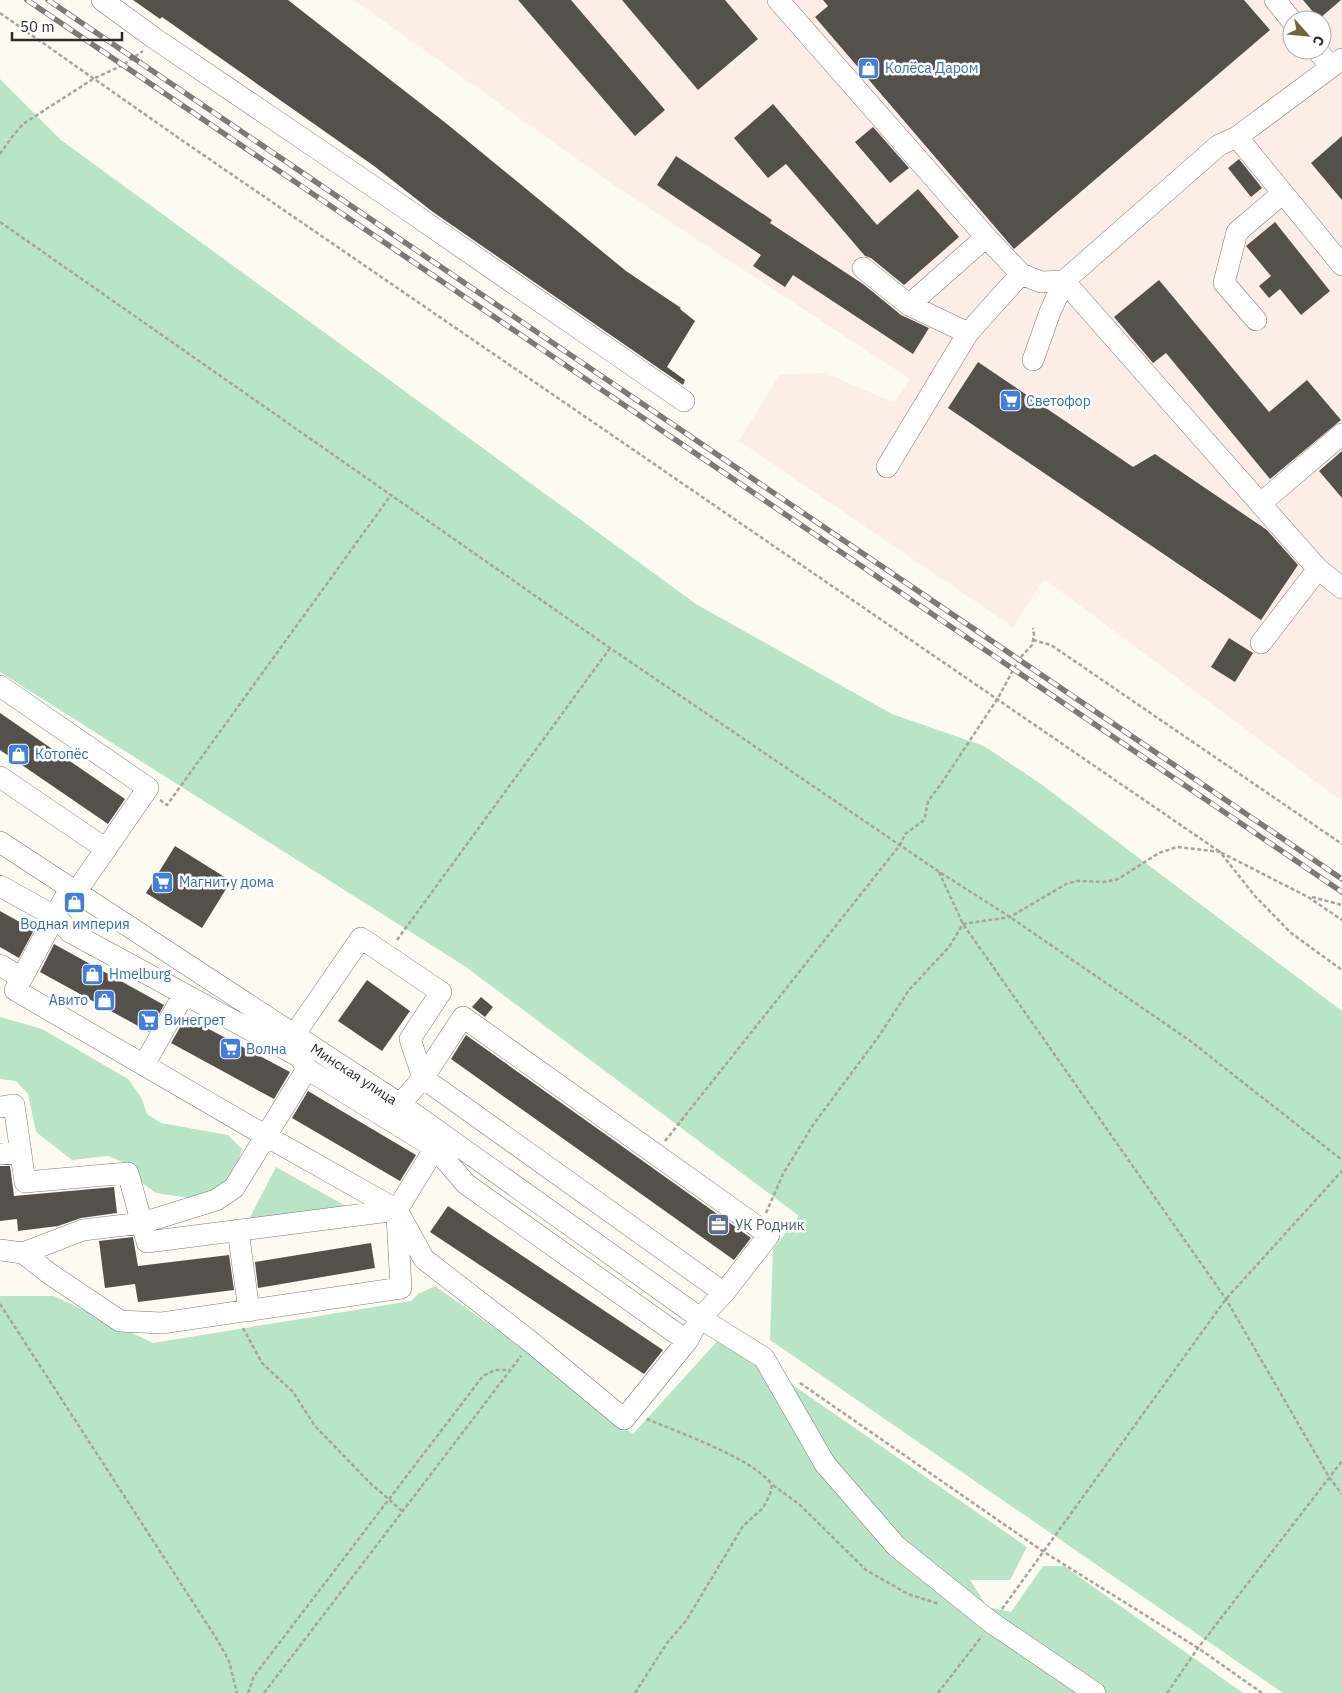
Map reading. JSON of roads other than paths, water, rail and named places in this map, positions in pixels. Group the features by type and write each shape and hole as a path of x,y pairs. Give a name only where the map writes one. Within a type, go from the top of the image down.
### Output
{"street":[{"path":"102,0 154,38 684,401"},
{"path":"778,0 986,237 1021,274 1041,282 1064,281"},
{"path":"1275,0 1283,10"},
{"path":"1032,360 1064,281 1219,145 1238,138 1336,63"},
{"path":"1238,138 1342,265"},
{"path":"1256,320 1224,283 1237,232 1283,193"},
{"path":"909,305 986,237"},
{"path":"863,268 909,305 968,333"},
{"path":"887,467 968,333 1021,274"},
{"path":"1064,281 1318,569 1342,588"},
{"path":"1261,503 1342,434"},
{"path":"1261,643 1318,569"},
{"path":"0,686 148,788 56,916 7,972 15,990 397,1210 424,1259 531,1342 624,1419 687,1340 700,1318 724,1293 769,1235 463,1017 423,1078 400,1104"},
{"path":"0,777 106,849"},
{"name":"Минская улица","path":"0,842 400,1104 700,1318 764,1358 825,1464 896,1546 992,1623 1095,1693"},
{"path":"0,886 56,916 70,932 300,1056 307,1068 435,1148 466,1184 687,1340"},
{"path":"294,1034 361,938 441,992 410,1039 423,1078 724,1293"},
{"path":"144,1065 184,994"},
{"path":"0,1250 23,1253 83,1230 142,1222 216,1200 234,1188 307,1068"},
{"path":"0,1107 14,1105 25,1182 128,1173 147,1242 397,1210"},
{"path":"23,1253 50,1274 120,1321 162,1323 401,1288 397,1210 435,1148"},
{"path":"0,1154 21,1152"},
{"path":"238,1230 249,1311"}],"railway":[{"path":"27,0 1342,892"},
{"path":"48,0 1342,879"}],"place":[{"name":"Колёса Даром","path":"869,68"},
{"name":"Светофор","path":"1010,401"},
{"name":"Котопёс","path":"19,754"},
{"name":"Магнит у дома","path":"163,882"},
{"name":"Водная империя","path":"75,902"},
{"name":"Hmelburg","path":"93,974"},
{"name":"Авито","path":"104,1000"},
{"name":"Винегрет","path":"148,1020"},
{"name":"Волна","path":"230,1049"},
{"name":"УК Родник","path":"719,1225"}]}
